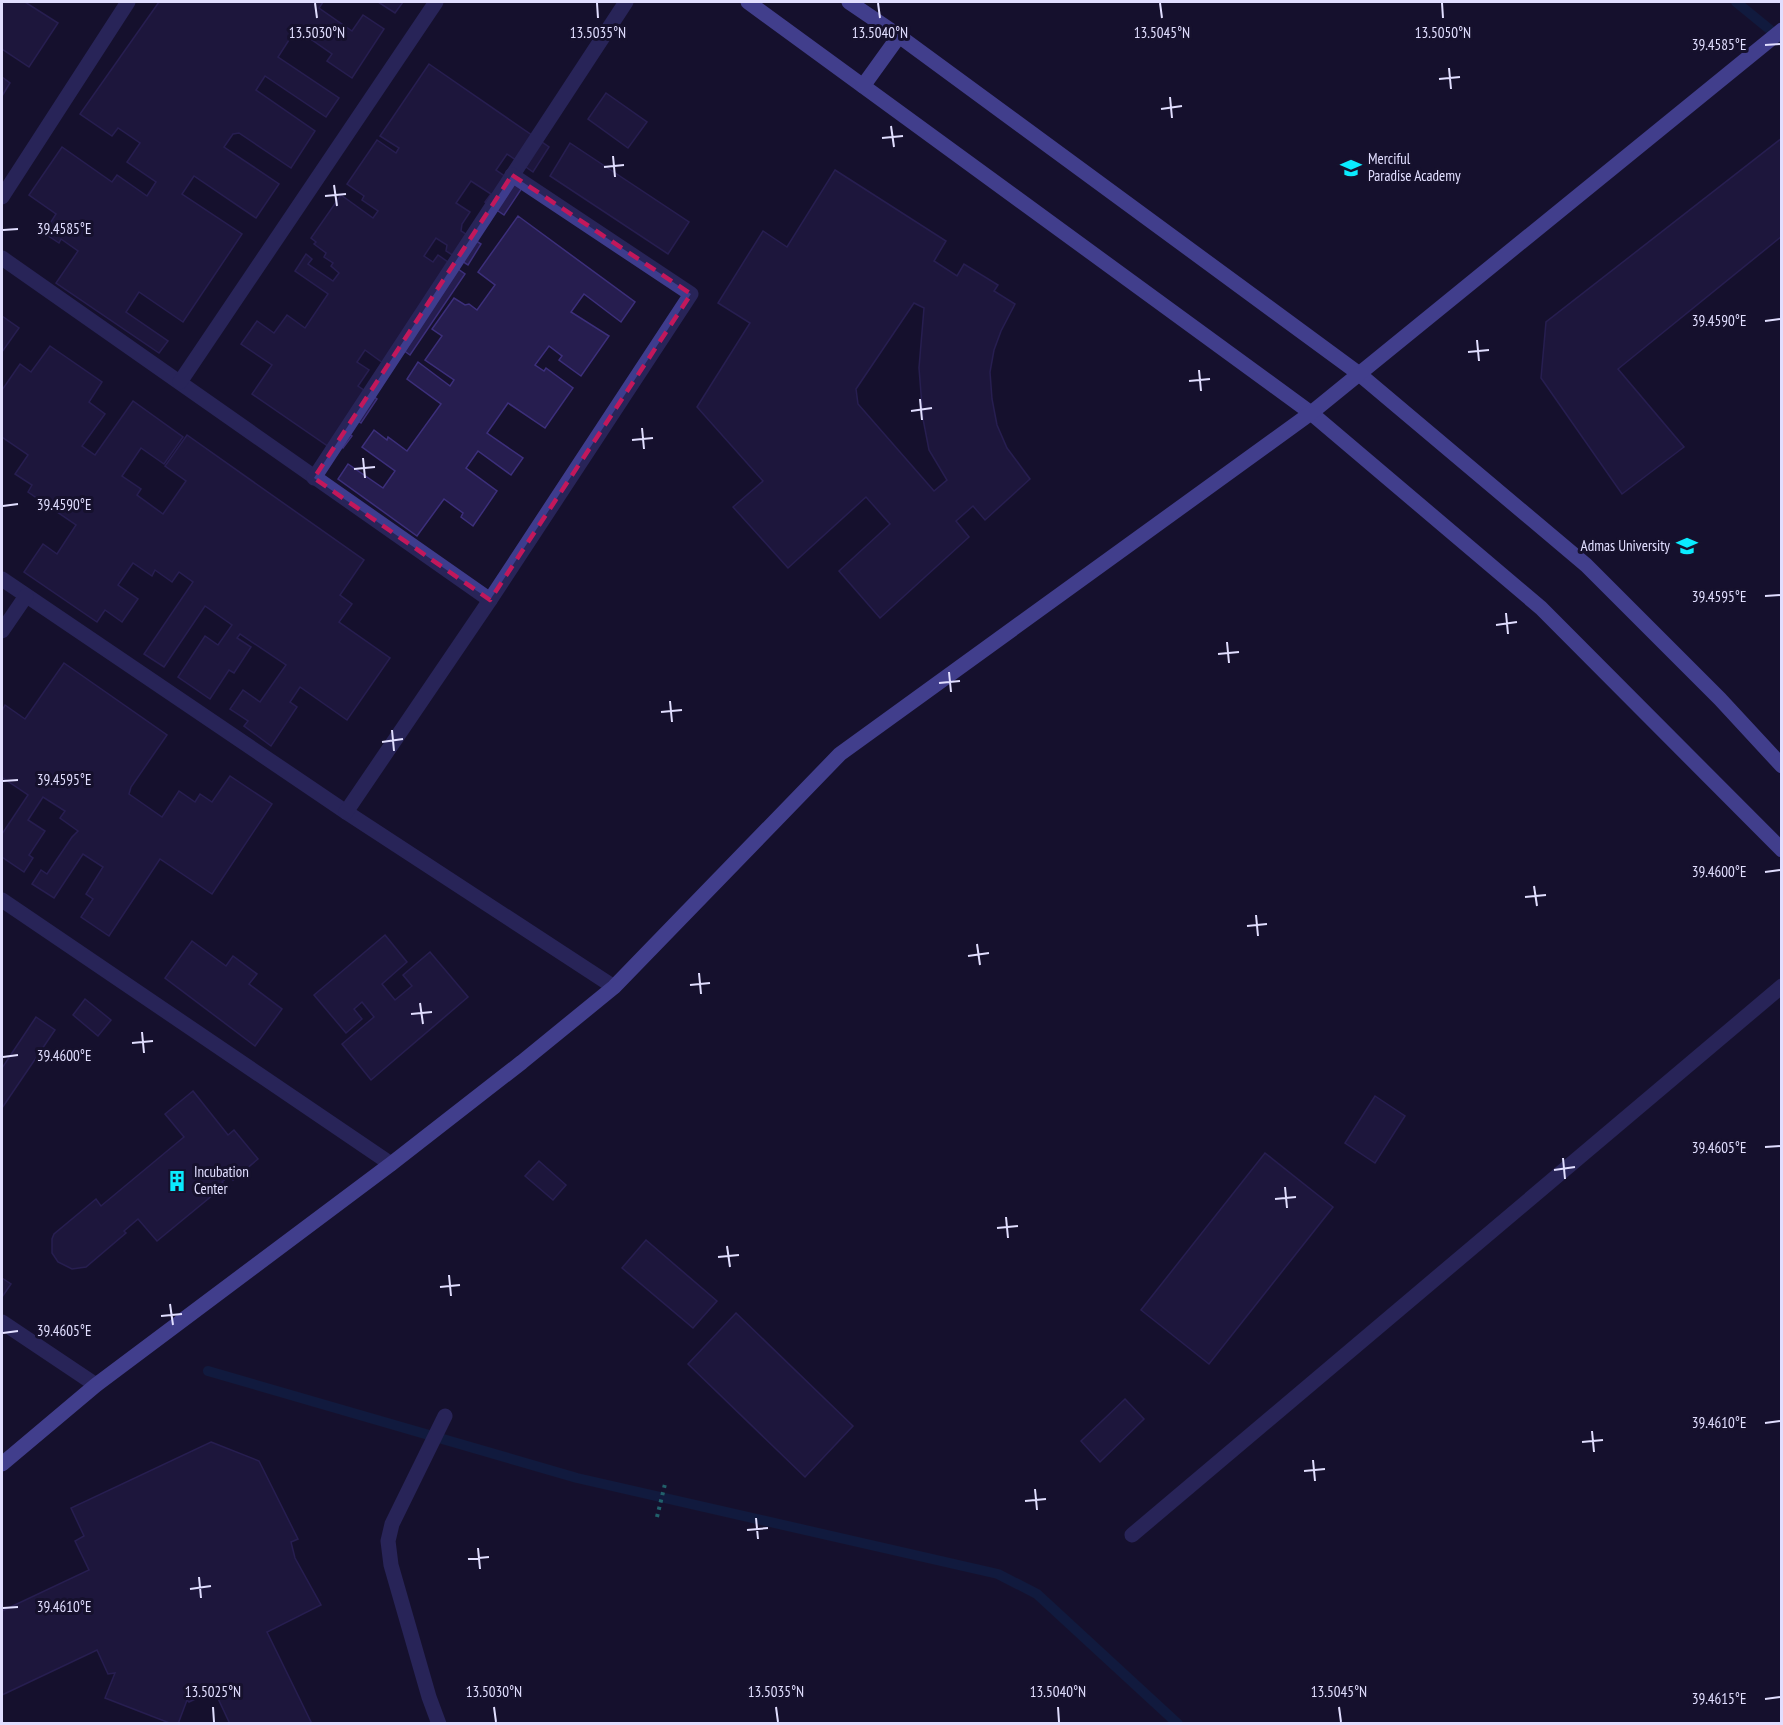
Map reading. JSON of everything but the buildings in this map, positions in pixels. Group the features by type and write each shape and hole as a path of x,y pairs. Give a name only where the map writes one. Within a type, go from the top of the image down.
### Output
{"street":[{"path":"2,197 128,2"},
{"path":"180,382 436,2"},
{"path":"314,478 626,2"},
{"path":"747,2 1311,413 1541,608 1782,850"},
{"path":"849,2 899,36 1358,374 1586,565 1720,699 1782,766"},
{"path":"2,1464 96,1385 390,1164 522,1062 614,987 840,754 1311,413 1782,30"},
{"path":"863,86 899,36"},
{"path":"346,812 490,600 691,294 512,175"},
{"path":"2,258 490,600"},
{"path":"2,579 346,812 614,987"},
{"path":"2,632 26,596"},
{"path":"2,900 390,1164"},
{"path":"1132,1535 1782,986"},
{"path":"2,1322 96,1385"},
{"path":"439,1724 391,1565 388,1541 392,1524 445,1416"}],"path":[{"path":"657,1517 665,1484"}],"highlighted area":[{"path":"512,175 691,294 490,600 314,478"}],"waterway":[{"path":"1736,2 1780,38"},
{"path":"208,1371 577,1478 998,1574 1037,1594 1178,1724"}],"place":[{"name":"Merciful Paradise Academy","path":"1351,168"},
{"name":"Admas University","path":"1687,546"},
{"name":"Incubation Center","path":"177,1181"}]}
